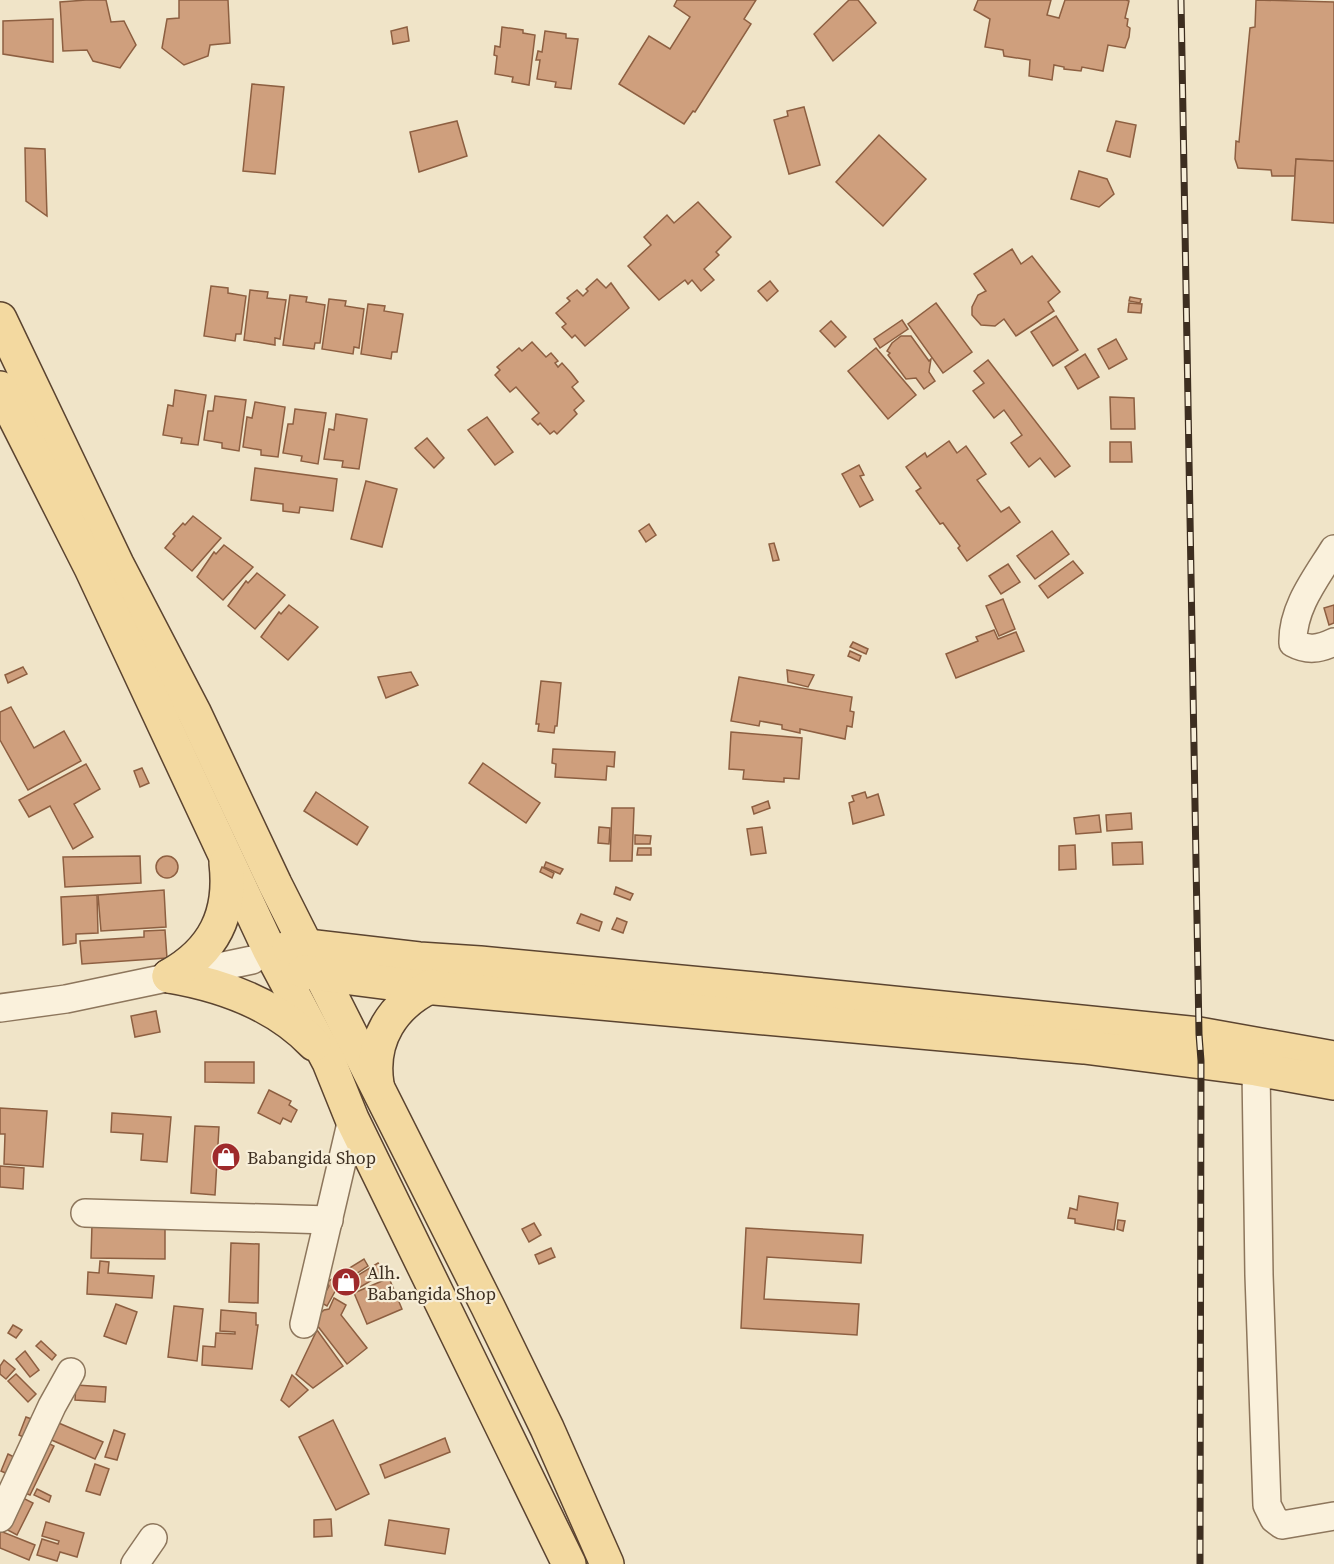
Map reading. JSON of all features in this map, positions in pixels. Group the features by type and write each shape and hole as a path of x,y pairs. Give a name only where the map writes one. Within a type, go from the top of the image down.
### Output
{"main road":[{"path":"0,318 117,564 194,712 313,960 547,1428 607,1564"},
{"path":"0,388 91,568 222,848 268,959 328,1062 352,1119 569,1564"},
{"path":"169,976 188,965 204,950 219,925 227,895 228,879 222,848"},
{"path":"268,959 419,960 480,963 1199,1034 1334,1058"},
{"path":"313,960 412,986 432,986 1084,1047 1256,1069 1334,1083"},
{"path":"169,976 215,986 256,1003 292,1024 305,1035 328,1062"},
{"path":"378,1088 376,1059 384,1030 394,1014 408,999 432,986"}],"street":[{"path":"1334,549 1304,597 1293,629 1293,643 1306,650 1334,642"},
{"path":"0,1008 66,999 169,976 268,959"},
{"path":"1256,1069 1259,1275 1267,1505 1274,1519 1282,1525 1334,1516"},
{"path":"304,1324 352,1119"},
{"path":"85,1213 329,1220"},
{"path":"0,1518 52,1406 71,1372"},
{"path":"135,1564 153,1538"}],"building":[{"path":"106,0 111,22 124,21 136,45 120,68 93,61 87,50 63,51 60,2"},
{"path":"179,0 228,0 230,43 210,45 208,56 184,65 162,48 167,19 179,18"},
{"path":"677,0 756,0 744,19 751,24 695,112 693,111 684,124 619,84 649,36 670,49 690,17 674,6"},
{"path":"849,0 858,0 876,23 833,61 814,34"},
{"path":"978,0 1051,0 1047,15 1059,18 1065,0 1126,0 1129,1 1125,18 1128,19 1127,26 1130,28 1129,37 1125,48 1108,45 1103,71 1082,67 1081,71 1064,69 1064,67 1054,65 1052,80 1029,76 1030,60 1004,56 1003,50 985,47 990,19 974,10"},
{"path":"1256,0 1334,2 1334,161 1296,159 1295,176 1272,176 1271,170 1238,168 1235,159 1236,141 1239,142 1250,28 1255,27"},
{"path":"53,19 53,62 3,54 3,21"},
{"path":"407,27 409,41 393,44 391,31"},
{"path":"502,27 523,30 523,33 535,35 529,85 512,82 513,77 495,74 497,56 494,55 495,46 500,47"},
{"path":"545,31 566,34 566,38 578,39 571,89 555,87 556,82 537,79 540,60 536,60 538,51 542,52"},
{"path":"252,84 284,87 275,174 243,171"},
{"path":"804,107 820,165 789,174 774,120 788,116 787,111"},
{"path":"457,121 467,156 419,172 410,132"},
{"path":"1116,121 1136,125 1130,157 1107,151"},
{"path":"879,135 926,179 883,226 836,182"},
{"path":"25,148 45,149 47,216 26,201"},
{"path":"1296,159 1334,161 1334,223 1292,220"},
{"path":"1079,171 1107,179 1114,194 1099,207 1071,199"},
{"path":"698,202 731,237 716,252 719,255 704,269 714,280 701,291 692,280 688,284 685,280 659,300 628,266 651,245 644,237 667,215 674,223"},
{"path":"1012,249 1021,264 1032,256 1060,292 1048,302 1054,311 1016,336 1004,319 995,326 981,325 972,315 972,307 978,295 986,291 974,274"},
{"path":"597,279 606,288 611,283 629,308 585,346 575,335 572,338 562,327 566,324 556,313 570,301 567,298 577,290 583,296 588,291 586,289"},
{"path":"770,281 778,291 767,301 758,291"},
{"path":"211,286 228,288 228,293 246,296 241,334 236,334 235,341 204,336"},
{"path":"250,290 268,292 267,298 286,300 280,339 275,338 275,345 244,340"},
{"path":"290,295 307,297 306,302 325,305 320,343 315,343 314,349 283,345"},
{"path":"1130,297 1141,299 1140,303 1129,301"},
{"path":"329,299 346,301 345,306 364,309 359,348 354,347 353,354 322,349"},
{"path":"936,303 972,352 943,373 908,324"},
{"path":"1129,303 1142,304 1141,313 1128,312"},
{"path":"368,304 385,306 384,311 403,314 397,352 392,352 391,359 361,354"},
{"path":"1056,316 1078,350 1053,366 1031,332"},
{"path":"902,320 908,329 880,348 874,339"},
{"path":"831,321 846,337 835,347 820,331"},
{"path":"901,336 911,336 929,361 931,359 929,372 935,381 924,389 916,378 906,379 888,355 890,353 887,351 892,343"},
{"path":"1116,339 1127,359 1109,369 1098,349"},
{"path":"532,342 546,357 551,353 558,361 555,363 558,367 562,363 571,373 578,382 572,387 584,401 574,410 577,414 557,434 554,431 550,434 540,423 538,425 532,419 539,413 516,387 510,392 495,375 500,370 497,367 519,348 522,351"},
{"path":"876,348 916,395 888,419 848,371"},
{"path":"1085,354 1099,377 1078,389 1065,367"},
{"path":"988,360 1070,466 1055,477 1040,458 1029,467 1011,443 1022,435 1004,410 994,418 973,391 984,383 974,371"},
{"path":"175,390 206,395 198,445 181,443 182,438 163,435 168,405 173,406"},
{"path":"215,396 246,400 239,451 222,448 222,443 204,440 208,411 213,411"},
{"path":"1110,397 1134,398 1135,429 1111,429"},
{"path":"255,402 285,407 278,457 261,455 261,450 243,447 247,417 252,418"},
{"path":"295,409 326,413 318,464 301,461 302,456 283,453 288,424 293,424"},
{"path":"336,414 367,419 359,469 342,467 343,461 324,459 329,429 334,430"},
{"path":"487,417 513,452 495,465 468,430"},
{"path":"427,438 444,458 434,468 415,448"},
{"path":"949,441 957,453 966,446 986,474 977,480 1001,512 1009,507 1020,522 967,561 958,548 960,546 943,523 940,524 916,491 921,488 906,467 925,453 927,457"},
{"path":"1110,442 1131,442 1132,462 1110,462"},
{"path":"859,465 864,475 860,476 873,500 860,507 842,474"},
{"path":"255,468 337,479 333,511 300,507 299,513 283,511 283,504 251,500"},
{"path":"366,481 397,489 382,547 351,539"},
{"path":"193,516 221,538 192,571 165,548 175,536 173,534"},
{"path":"649,524 656,535 646,542 639,531"},
{"path":"1052,531 1069,554 1035,579 1017,556"},
{"path":"774,543 779,560 773,561 769,544"},
{"path":"224,545 253,567 223,600 197,577 214,552 216,554"},
{"path":"1073,561 1083,573 1048,598 1039,586"},
{"path":"1008,564 1020,582 1001,594 989,576"},
{"path":"257,573 285,595 255,629 228,606 246,581 248,583"},
{"path":"1003,599 1015,629 999,636 986,606"},
{"path":"289,605 318,627 288,660 261,637 279,612 281,614"},
{"path":"1334,605 1334,623 1329,625 1324,608"},
{"path":"994,630 998,639 1016,632 1024,651 956,678 946,654 978,641 976,637"},
{"path":"853,642 868,649 866,654 850,647"},
{"path":"850,651 861,656 859,661 848,656"},
{"path":"23,667 27,674 8,683 5,675"},
{"path":"787,670 814,675 808,687 788,682"},
{"path":"411,672 418,685 386,698 378,677"},
{"path":"739,677 852,697 850,711 854,712 852,727 847,726 845,739 800,729 800,733 782,729 782,725 760,721 759,726 731,721"},
{"path":"541,681 561,683 557,726 555,726 554,733 538,731 539,724 536,724"},
{"path":"11,707 34,748 64,731 81,761 28,790 0,740 0,712"},
{"path":"731,732 802,738 799,779 784,778 784,782 743,779 744,770 729,769"},
{"path":"553,749 615,752 614,767 607,766 606,780 555,777 556,764 552,763"},
{"path":"483,763 540,803 526,823 469,783"},
{"path":"86,764 100,789 74,804 93,837 73,849 50,806 29,817 19,800"},
{"path":"142,768 149,783 140,787 134,771"},
{"path":"316,792 368,827 357,845 304,811"},
{"path":"865,792 867,798 878,794 884,815 853,824 849,803 854,801 852,796"},
{"path":"768,801 770,808 754,814 752,807"},
{"path":"612,808 634,808 632,861 610,861"},
{"path":"1131,813 1132,829 1107,831 1106,815"},
{"path":"1099,815 1101,832 1076,834 1074,818"},
{"path":"599,827 610,828 609,844 598,843"},
{"path":"762,827 766,853 751,855 747,829"},
{"path":"635,835 651,836 650,844 635,844"},
{"path":"1142,842 1143,864 1113,865 1112,843"},
{"path":"1075,845 1076,869 1059,870 1059,846"},
{"path":"638,848 651,848 651,855 637,855"},
{"path":"140,856 141,883 65,887 63,857"},
{"path":"167,856 175,859 178,867 175,875 167,878 159,875 156,867 159,859"},
{"path":"546,862 563,869 560,874 544,867"},
{"path":"542,867 554,873 552,878 540,872"},
{"path":"616,887 633,894 630,900 614,894"},
{"path":"164,890 166,927 101,931 98,895"},
{"path":"97,895 98,933 76,934 76,943 63,945 61,897"},
{"path":"581,914 602,922 599,931 577,923"},
{"path":"617,918 627,922 623,933 612,929"},
{"path":"165,930 167,958 82,964 80,941 144,937 144,931"},
{"path":"156,1011 160,1032 135,1037 131,1016"},
{"path":"205,1062 254,1062 254,1083 205,1082"},
{"path":"269,1090 291,1101 289,1105 297,1110 291,1122 283,1118 280,1124 258,1113"},
{"path":"0,1108 47,1111 43,1167 4,1164 5,1134 0,1134"},
{"path":"112,1113 171,1117 167,1162 141,1160 143,1134 111,1132"},
{"path":"195,1126 219,1127 215,1195 191,1193"},
{"path":"0,1166 24,1168 23,1189 0,1187"},
{"path":"1079,1196 1118,1203 1114,1230 1075,1223 1075,1219 1068,1218 1070,1208 1077,1210"},
{"path":"1118,1220 1125,1221 1123,1231 1117,1229"},
{"path":"534,1223 541,1235 529,1242 522,1229"},
{"path":"92,1224 165,1226 165,1259 91,1258"},
{"path":"746,1228 863,1235 861,1263 767,1257 764,1299 859,1304 857,1335 741,1328"},
{"path":"231,1243 259,1244 258,1303 229,1302"},
{"path":"551,1248 555,1257 539,1264 535,1255"},
{"path":"364,1259 368,1266 338,1286 327,1306 320,1302 329,1286 327,1282"},
{"path":"100,1261 109,1262 108,1273 154,1276 152,1298 87,1294 88,1272 99,1273"},
{"path":"378,1263 384,1273 347,1295 342,1285"},
{"path":"389,1278 402,1309 367,1324 354,1293"},
{"path":"334,1298 346,1305 341,1315 367,1348 347,1364 313,1320 324,1310 329,1309"},
{"path":"116,1304 137,1312 126,1344 104,1336"},
{"path":"174,1306 203,1309 197,1361 168,1357"},
{"path":"221,1310 256,1313 256,1325 258,1325 252,1369 202,1365 203,1346 215,1347 216,1333 235,1334 235,1332 220,1331"},
{"path":"13,1325 22,1330 16,1338 8,1333"},
{"path":"317,1330 343,1366 313,1388 296,1374"},
{"path":"41,1341 56,1355 52,1360 36,1346"},
{"path":"25,1351 39,1370 30,1377 16,1359"},
{"path":"4,1360 15,1369 6,1379 0,1374 0,1366"},
{"path":"16,1374 36,1394 28,1402 8,1381"},
{"path":"292,1375 308,1390 289,1407 281,1400"},
{"path":"76,1385 106,1387 105,1402 75,1400"},
{"path":"26,1417 37,1421 30,1440 19,1435"},
{"path":"333,1420 369,1494 336,1510 299,1437"},
{"path":"54,1421 103,1442 95,1459 47,1438"},
{"path":"114,1430 125,1434 117,1460 105,1457"},
{"path":"445,1438 450,1452 385,1478 380,1465"},
{"path":"42,1440 54,1446 30,1495 18,1490"},
{"path":"8,1454 20,1460 12,1476 1,1471"},
{"path":"95,1464 109,1469 100,1495 86,1491"},
{"path":"37,1489 51,1496 49,1502 34,1495"},
{"path":"17,1495 33,1503 17,1535 2,1527"},
{"path":"331,1519 332,1536 314,1537 314,1520"},
{"path":"389,1520 449,1529 445,1554 385,1545"},
{"path":"46,1522 84,1533 77,1557 60,1552 57,1561 37,1555 42,1539 58,1544 59,1541 42,1536"},
{"path":"0,1531 35,1545 29,1560 0,1548"}],"railway":[{"path":"1181,0 1201,1061 1200,1564"}],"place":[{"name":"Babangida Shop","path":"226,1157"},
{"name":"Alh. Babangida Shop","path":"346,1282"}]}
